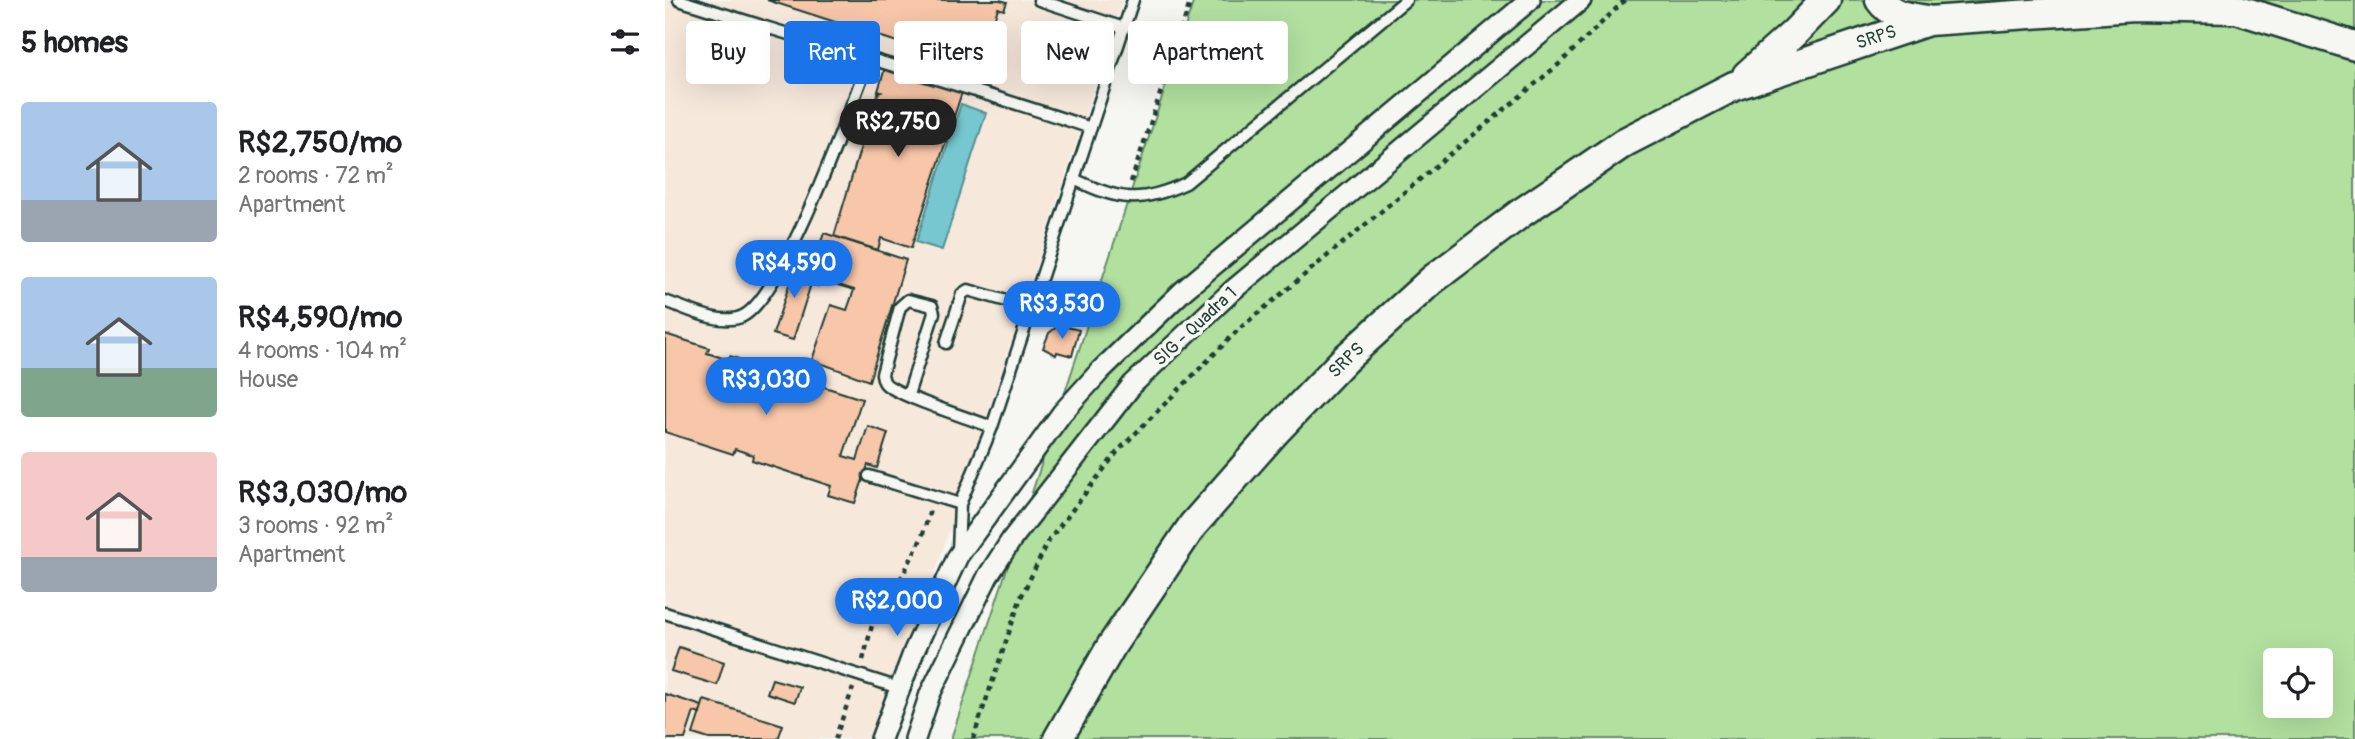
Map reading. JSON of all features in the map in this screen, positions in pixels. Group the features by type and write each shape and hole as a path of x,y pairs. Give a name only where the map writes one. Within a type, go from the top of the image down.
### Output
{"main road":[{"name":"SRPS","path":"1734,86 1794,33 1826,0"},
{"path":"1880,0 1885,7 1901,16 1929,21"},
{"name":"SRPS","path":"1058,739 1112,645 1193,525 1275,432 1344,360 1432,281 1521,213 1625,142 1734,86 1929,21 2220,4 2355,46"}],"street":[{"name":"SIG - Quadra 1","path":"881,739 934,603 958,556 1062,413 1135,334 1530,0"},
{"name":"SIG - Quadra 1","path":"915,739 930,694 988,576 1020,528 1133,384 1233,290 1581,0"}],"lane":[{"path":"679,0 784,33"},
{"path":"1039,0 1124,28"},
{"name":"SIG - Quadra 1","path":"958,556 960,504 992,427 1133,0"},
{"path":"1074,179 1112,197 1127,199 1157,196 1186,183 1406,0"},
{"path":"880,59 1091,128"},
{"path":"665,301 723,319 741,317 758,304 800,229 859,84"},
{"path":"946,343 962,294 968,290 1031,308"},
{"path":"908,395 934,313 932,306 908,300 900,307 882,374 883,381 889,387 908,395 992,427"},
{"path":"869,476 960,504"},
{"path":"665,613 899,688"}],"path":[{"path":"1127,199 1191,0"},
{"path":"973,739 1021,597 1049,540 1118,451 1239,329 1558,65 1625,0"},
{"path":"835,739 858,675 876,610 903,575 922,537 935,496"}],"shaded area":[{"path":"665,0 1123,0 1114,27 1114,21 1021,21 1021,84 1095,84 881,739 665,739"}],"green space":[{"path":"1194,0 2355,0 2355,739 951,739 1166,84 1288,84 1288,21 1187,21"}],"water":[{"path":"961,104 986,113 942,250 916,242"}],"building":[{"path":"767,0 1007,2 1004,10 998,8 994,21 894,21 894,41 880,36 880,21 832,21"},
{"path":"886,65 894,67 894,84 947,84 963,89 911,248 881,238 878,250 834,236 871,113 873,114 878,93 881,92 878,91"},
{"path":"824,233 906,260 869,381 812,360 831,305 847,310 854,290 822,280 825,270 805,263 807,257 815,260"},
{"path":"789,258 804,263 799,280 805,282 808,273 820,277 818,286 811,284 793,340 773,334 792,276 784,273"},
{"path":"1059,325 1079,330 1072,356 1057,352 1056,355 1043,348 1049,333"},
{"path":"665,334 709,348 707,353 729,360 730,356 739,359 737,363 752,367 754,364 760,366 759,370 779,376 781,373 862,399 843,456 857,460 868,426 888,433 877,468 868,465 855,503 828,495 831,486 752,460 753,455 735,449 733,454 665,432"},
{"path":"679,647 724,662 717,685 671,671"},
{"path":"772,679 800,687 795,702 767,693"},
{"path":"665,694 702,706 700,714 694,712 685,739 665,739"},
{"path":"704,700 783,725 778,739 709,739 693,734"}]}
